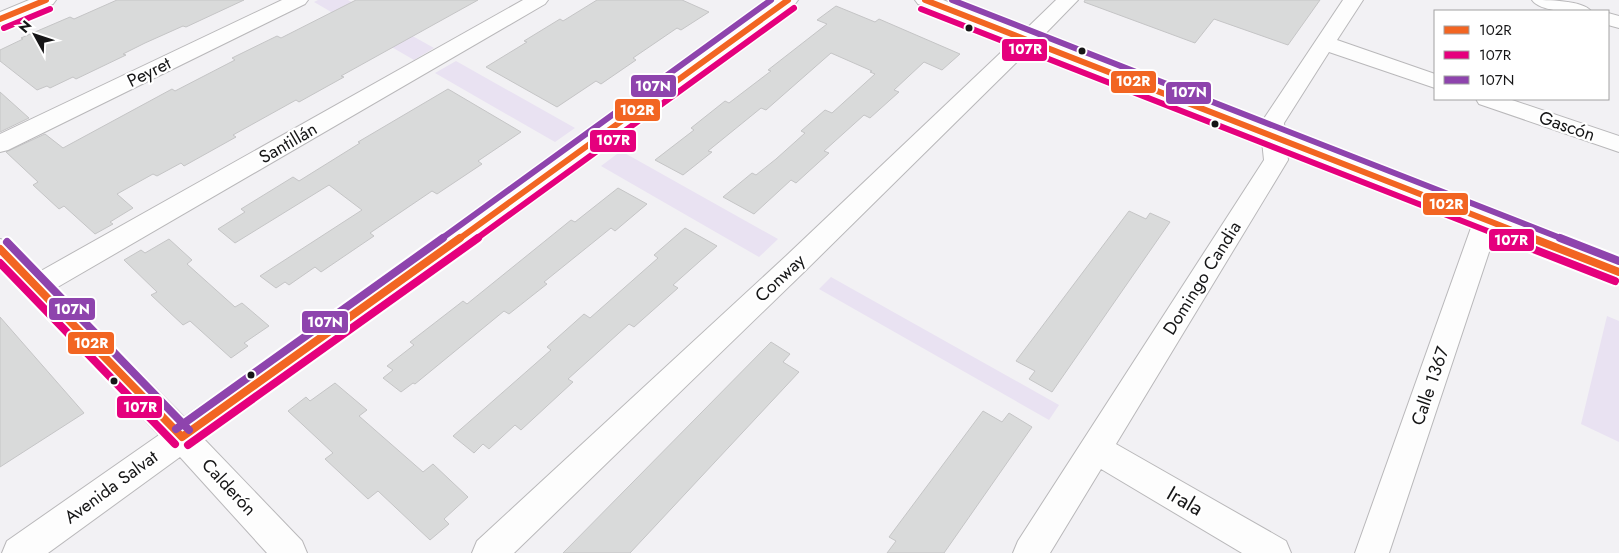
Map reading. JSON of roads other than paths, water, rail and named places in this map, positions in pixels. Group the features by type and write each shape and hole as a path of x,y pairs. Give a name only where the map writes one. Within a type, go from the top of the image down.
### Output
{"street":[{"path":"0,19 46,0"},
{"name":"Peyret","path":"0,144 298,0"},
{"name":"Santillán","path":"37,286 538,0"},
{"name":"Avenida Salvat","path":"19,553 590,145 788,0"},
{"path":"925,0 1619,272"},
{"name":"Conway","path":"488,553 796,263 1068,0"},
{"name":"Domingo Candia","path":"1030,553 1276,160 1272,123 1353,0"},
{"path":"1542,0 1577,10"},
{"path":"1324,43 1434,81"},
{"name":"Gascón","path":"1490,100 1619,144"},
{"name":"Calle 1367","path":"1372,553 1487,220"},
{"name":"Calderón","path":"0,249 182,437 290,553"},
{"name":"Irala","path":"1095,449 1274,553"}]}
